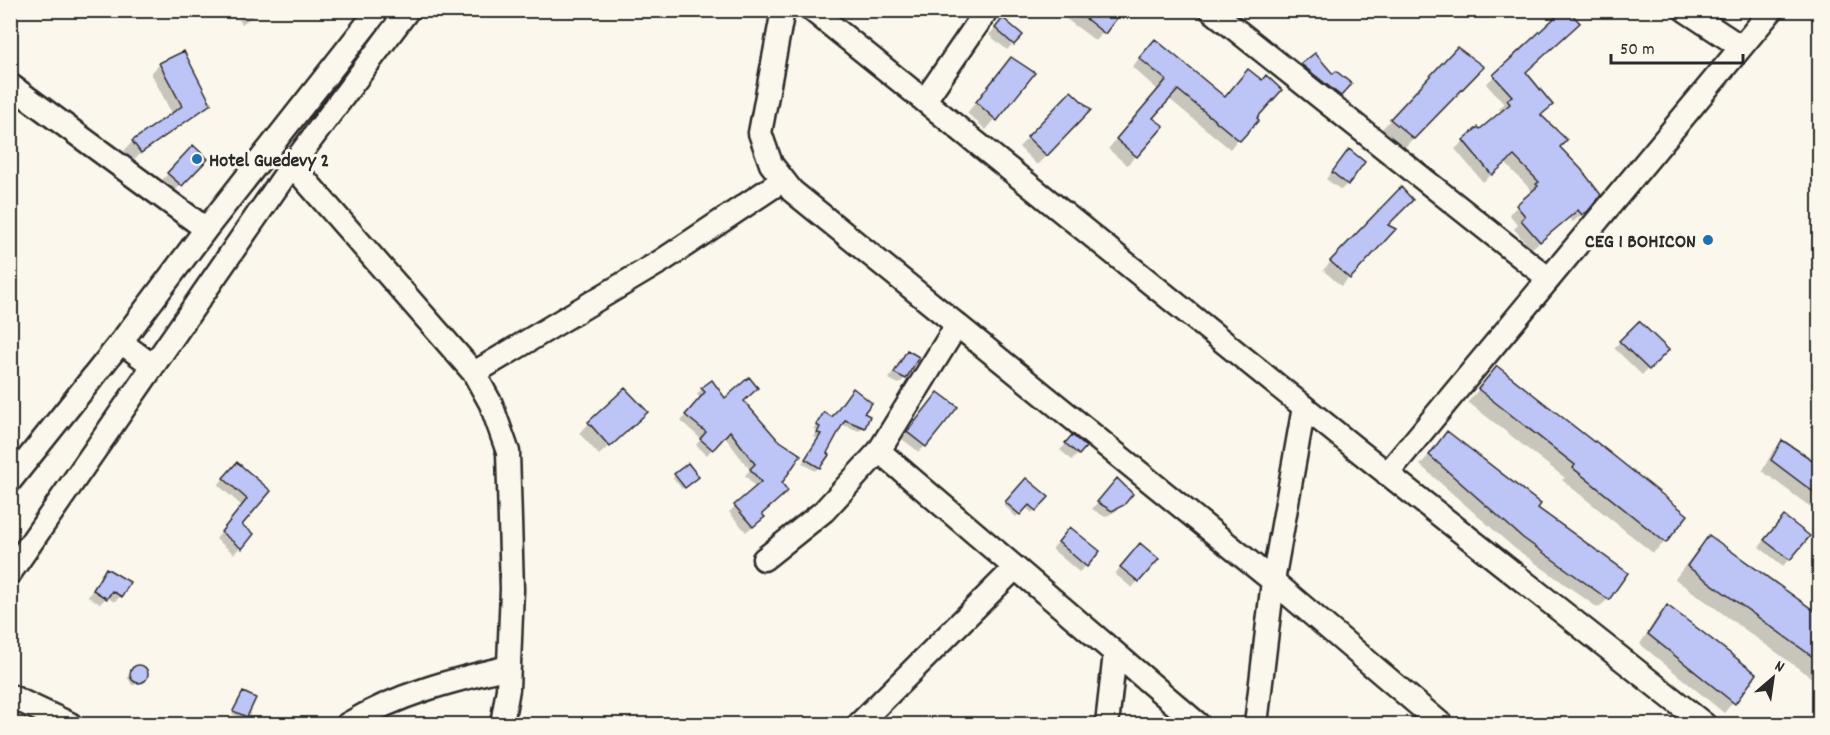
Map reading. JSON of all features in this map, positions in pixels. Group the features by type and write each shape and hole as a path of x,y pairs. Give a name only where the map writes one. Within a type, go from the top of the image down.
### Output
{"street":[{"path":"14,469 121,342 206,229 378,10"},
{"path":"783,10 760,134 771,164 792,191 1273,581 1441,724"},
{"path":"812,10 1387,474 1704,724"},
{"path":"925,100 987,10"},
{"path":"1211,10 1549,279"},
{"path":"1685,10 1741,48"},
{"path":"1387,474 1772,10"},
{"path":"10,573 292,165 407,11"},
{"path":"10,85 206,229"},
{"path":"292,165 474,373 492,404 508,452 512,590 508,689 502,724"},
{"path":"474,373 663,260 783,180"},
{"path":"764,559 824,511 879,451 957,325"},
{"path":"121,342 153,366"},
{"path":"1256,724 1273,581 1304,407"},
{"path":"879,451 1198,724"},
{"path":"859,724 1015,568"},
{"path":"1107,724 1115,653"},
{"path":"348,724 373,709 441,683 509,667"},
{"path":"10,696 70,724"}],"building":[{"path":"1075,10 1123,10 1105,34"},
{"path":"1563,10 1568,10 1580,23 1526,72 1553,105 1541,115 1567,140 1560,147 1601,195 1588,211 1582,215 1578,210 1540,242 1521,220 1525,216 1516,205 1538,186 1536,184 1539,182 1514,156 1492,175 1463,140 1510,104 1507,100 1512,96 1493,75"},
{"path":"1003,18 1023,35 1014,45 995,28"},
{"path":"1155,39 1225,97 1248,69 1262,80 1266,75 1282,90 1240,141 1178,90 1153,118 1164,126 1137,157 1116,139 1166,80 1139,58"},
{"path":"1457,47 1484,67 1414,139 1390,119"},
{"path":"184,51 211,104 141,153 132,141 182,106 159,63"},
{"path":"1315,53 1333,74 1336,71 1352,84 1341,96 1301,64"},
{"path":"1011,57 1035,73 997,121 976,102"},
{"path":"1071,91 1091,110 1047,156 1027,137"},
{"path":"193,145 208,159 182,186 167,173"},
{"path":"1349,149 1365,162 1348,185 1332,172"},
{"path":"1401,187 1413,200 1388,225 1396,229 1350,279 1330,261"},
{"path":"1639,321 1669,350 1649,370 1619,341"},
{"path":"907,350 919,357 906,379 894,373"},
{"path":"1497,366 1688,515 1666,543 1573,468 1575,465 1478,389"},
{"path":"749,377 758,388 744,401 777,439 801,455 782,483 788,491 762,514 765,517 753,527 734,505 761,482 750,469 755,464 730,431 713,450 700,439 706,432 685,415 705,392 701,388 712,380 725,398"},
{"path":"625,388 648,412 610,447 588,422"},
{"path":"853,388 872,403 864,413 870,416 865,428 845,420 827,453 829,455 820,468 805,459 821,434 817,433 820,427 816,425 824,412 832,417"},
{"path":"938,392 958,407 926,447 907,432"},
{"path":"1447,431 1541,504 1538,508 1628,573 1609,600 1523,538 1429,455"},
{"path":"1072,435 1086,447 1079,455 1065,443"},
{"path":"1782,440 1820,465 1820,497 1771,460"},
{"path":"237,462 271,491 242,525 254,534 242,549 221,532 247,499 223,478"},
{"path":"688,463 699,477 685,488 674,474"},
{"path":"1026,478 1049,497 1036,511 1029,505 1020,515 1005,502"},
{"path":"1117,478 1133,494 1124,505 1112,511 1097,502"},
{"path":"1784,516 1810,536 1790,560 1764,540"},
{"path":"1070,527 1100,551 1087,567 1058,542"},
{"path":"1709,535 1820,615 1820,662 1687,566"},
{"path":"1140,543 1159,559 1139,582 1120,567"},
{"path":"106,568 130,582 122,597 112,591 107,599 93,590"},
{"path":"1667,605 1757,674 1735,704 1648,634"},
{"path":"139,665 145,668 148,674 145,680 139,683 133,680 130,674 133,668"},
{"path":"243,692 256,698 247,717 233,711"}],"place":[{"name":"Hotel Guedevy 2","path":"197,159"},
{"name":"CEG 1 BOHICON","path":"1708,240"}]}
